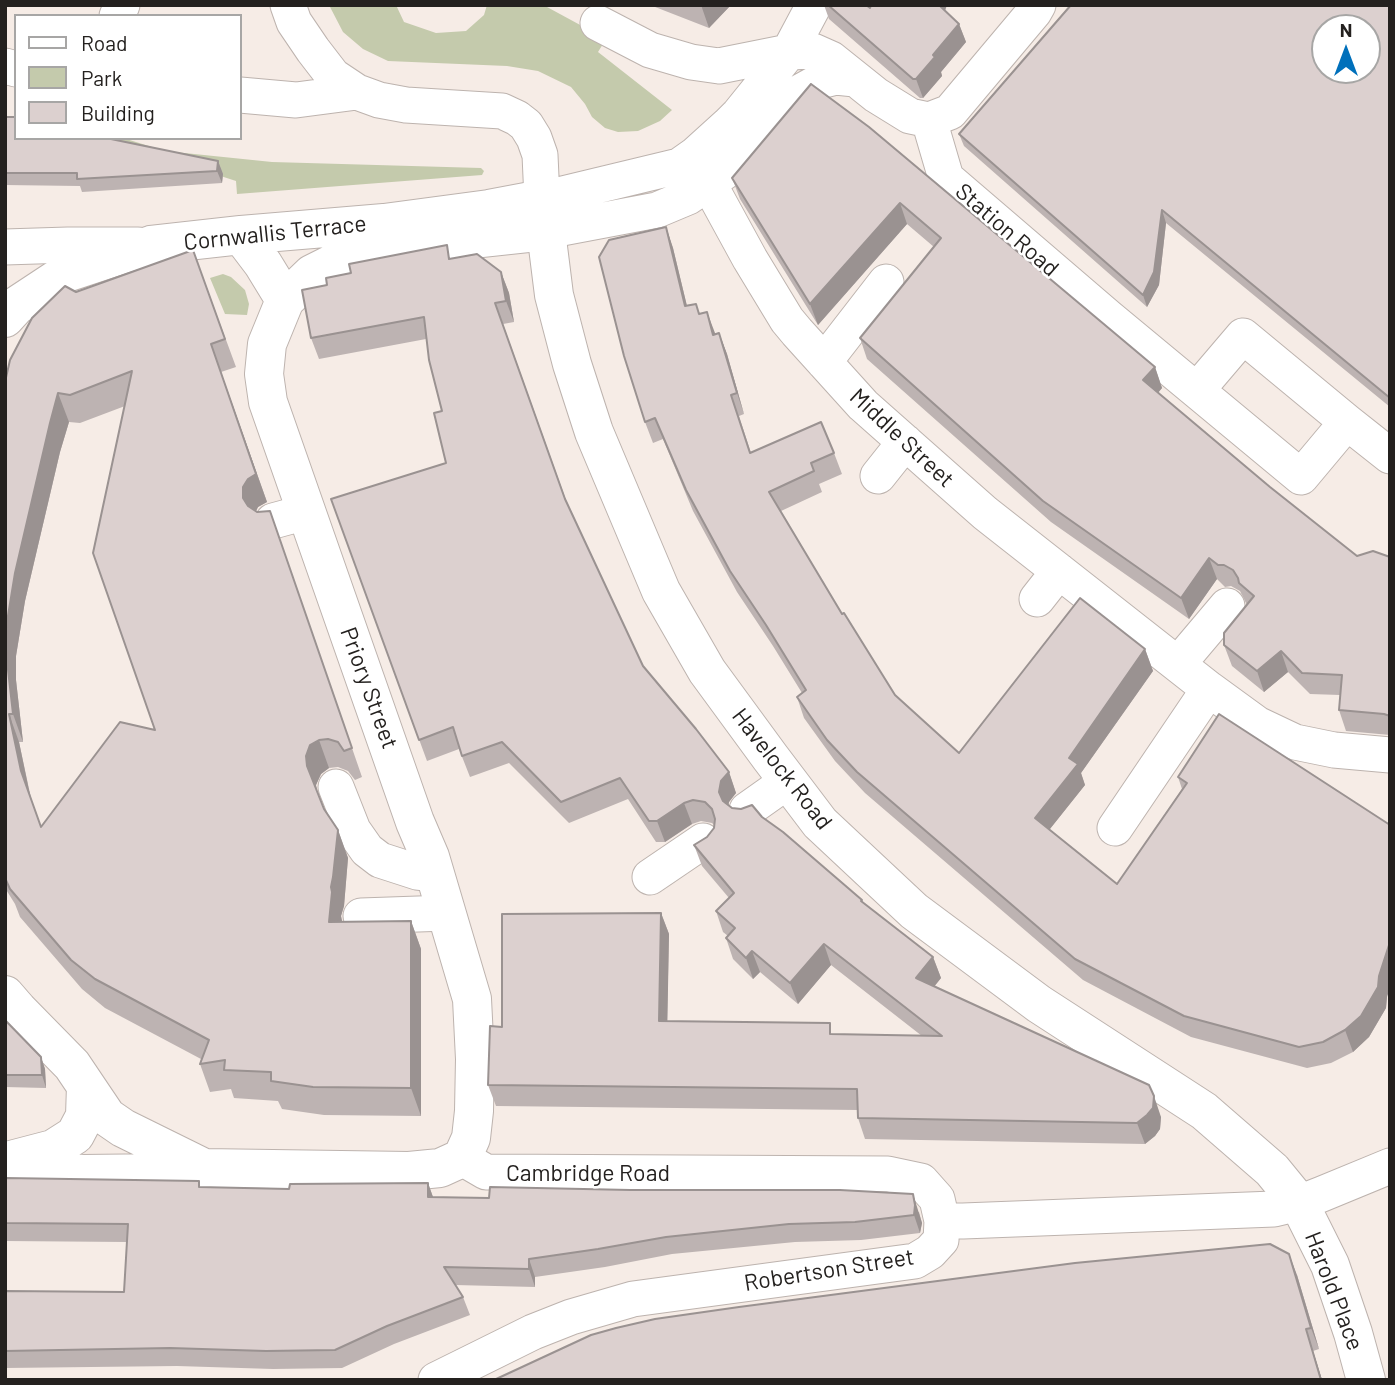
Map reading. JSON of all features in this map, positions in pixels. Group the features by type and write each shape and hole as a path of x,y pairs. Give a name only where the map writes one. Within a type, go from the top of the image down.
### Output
{"main road":[{"name":"Cornwallis Terrace","path":"151,245 384,223 489,209 544,215"},
{"name":"Cornwallis Terrace","path":"285,300 312,274 344,258 411,246 544,215"},
{"name":"Havelock Road","path":"544,215 554,295 586,410 662,591 707,671 820,823 914,911 1039,1004 1204,1111 1272,1170 1299,1203"},
{"path":"241,235 285,300"},
{"path":"5,318 16,306 66,273 151,245"},
{"name":"Priory Street","path":"285,300 267,344 264,374 290,517 435,874 472,999 474,1111 471,1138 462,1158"},
{"path":"5,995 72,1065 107,1117 123,1128 204,1168"},
{"path":"5,1164 53,1149 75,1135 85,1116 86,1086"},
{"path":"5,1164 82,1174 169,1173 204,1168 409,1171 440,1168 462,1158"},
{"name":"Harold Place","path":"1299,1203 1330,1265 1366,1380"}],"street":[{"path":"288,5 294,22 333,76 357,92 379,100 406,104 502,111 526,125 540,155 544,215"},
{"path":"544,215 679,166 696,154 729,125 789,52 814,5"},
{"path":"598,23 650,50 691,62 719,66 789,52 813,51 831,59 855,79 910,116 929,121 950,113 1040,8"},
{"path":"719,66 754,95"},
{"path":"544,215 657,210 688,197 730,169 800,92 820,81 855,79"},
{"path":"242,95 296,100 357,92"},
{"name":"Station Road","path":"929,121 946,178 1301,477 1346,422"},
{"path":"679,166 709,184"},
{"name":"Middle Street","path":"709,184 750,260 778,329 824,362 863,405 985,513 1257,724 1295,742 1334,750 1390,755"},
{"name":"Cornwallis Terrace","path":"5,247 151,245"},
{"path":"824,362 887,282"},
{"path":"1197,390 1243,336 1390,456"},
{"path":"878,476 905,442"},
{"path":"1037,599 1059,571"},
{"path":"1178,664 1227,606"},
{"path":"1115,828 1209,689"},
{"path":"747,810 788,781"},
{"path":"337,787 353,830 367,850 380,860 417,872 435,874"},
{"path":"650,877 703,841"},
{"path":"361,916 447,912"},
{"name":"Cambridge Road","path":"462,1158 486,1172 888,1174 921,1181 937,1199 942,1221"},
{"path":"942,1221 1274,1209 1299,1203 1390,1166"},
{"name":"Robertson Street","path":"436,1380 533,1332 571,1317 634,1299 915,1261 930,1252 941,1240 942,1221"}],"green space":[{"path":"329,5 396,5 404,22 436,33 466,31 484,15 487,5 547,7 606,39 598,52 672,110 660,121 638,131 618,132 605,128 592,117 571,87 538,71 507,66 388,61 363,49 343,32"},
{"path":"84,140 129,140 165,151 272,162 481,168 484,171 482,175 237,194 236,181 196,168"},
{"path":"223,274 231,277 245,290 249,304 247,315 225,314 210,278"}],"building":[{"path":"828,5 866,5 870,8 871,5 939,5 959,24 933,55 935,57 916,79 913,79"},
{"path":"1071,5 1390,5 1390,398 1162,210 1154,272 1143,295 959,134"},
{"path":"811,84 869,127 1155,367 1143,380 1270,487 1357,556 1373,551 1390,557 1390,716 1339,710 1342,675 1302,673 1281,651 1257,671 1224,645 1224,633 1254,596 1239,583 1233,570 1218,565 1209,558 1181,598 1043,501 860,338 941,238 900,203 810,304 732,178"},
{"path":"5,117 14,117 14,140 116,140 218,161 217,171 77,179 77,173 5,173"},
{"path":"666,227 685,306 696,304 699,314 707,312 713,335 719,333 737,393 731,395 750,453 821,422 834,453 811,463 814,471 769,492 842,614 844,613 895,695 959,753 1080,598 1145,649 1069,758 1078,764 1035,818 1117,884 1187,783 1178,777 1219,714 1390,825 1390,942 1378,987 1361,1016 1345,1030 1323,1042 1299,1047 1184,1016 1075,959 857,772 827,740 797,697 806,690 730,571 686,490 655,418 645,422 624,356 599,257 609,240"},
{"path":"447,245 449,259 477,254 501,272 506,301 495,303 565,499 643,666 729,772 721,781 719,792 723,801 732,808 741,809 752,805 762,817 783,832 861,901 933,957 916,978 1149,1085 1154,1096 1153,1108 1137,1123 858,1118 857,1089 488,1085 490,1026 502,1027 502,914 661,913 659,1021 830,1023 830,1034 942,1036 824,944 790,983 752,951 746,958 726,938 735,928 716,911 734,893 694,845 707,837 714,828 712,809 705,802 693,800 684,803 657,821 649,821 620,778 561,802 502,742 462,756 453,727 419,740 331,499 446,463 434,413 442,411 429,360 424,317 311,338 302,290 327,285 326,278 351,273 349,264"},
{"path":"193,250 225,339 211,344 256,474 248,479 243,487 243,498 248,506 257,512 270,511 352,748 344,751 338,742 319,740 310,745 306,756 307,766 324,809 338,830 329,922 411,921 411,1088 313,1087 271,1081 271,1072 224,1070 225,1060 200,1064 209,1040 95,979 71,960 10,889 5,878 5,382 10,360 32,318 65,286 76,292","holes":["132,371 93,553 155,730 120,722 41,827 21,771 9,714 13,714 6,628 15,573 58,393 70,395"]},
{"path":"5,1020 41,1057 42,1075 5,1075"},
{"path":"5,1178 199,1181 199,1187 289,1189 290,1184 428,1183 428,1197 489,1198 490,1187 840,1190 913,1194 915,1205 914,1215 666,1237 529,1259 529,1269 444,1267 463,1297 387,1326 335,1350 170,1348 5,1351 5,1291 124,1292 128,1224 5,1223"},
{"path":"1270,1244 1289,1254 1311,1328 1306,1329 1321,1380 494,1380 591,1335 655,1319 1075,1263"}]}
